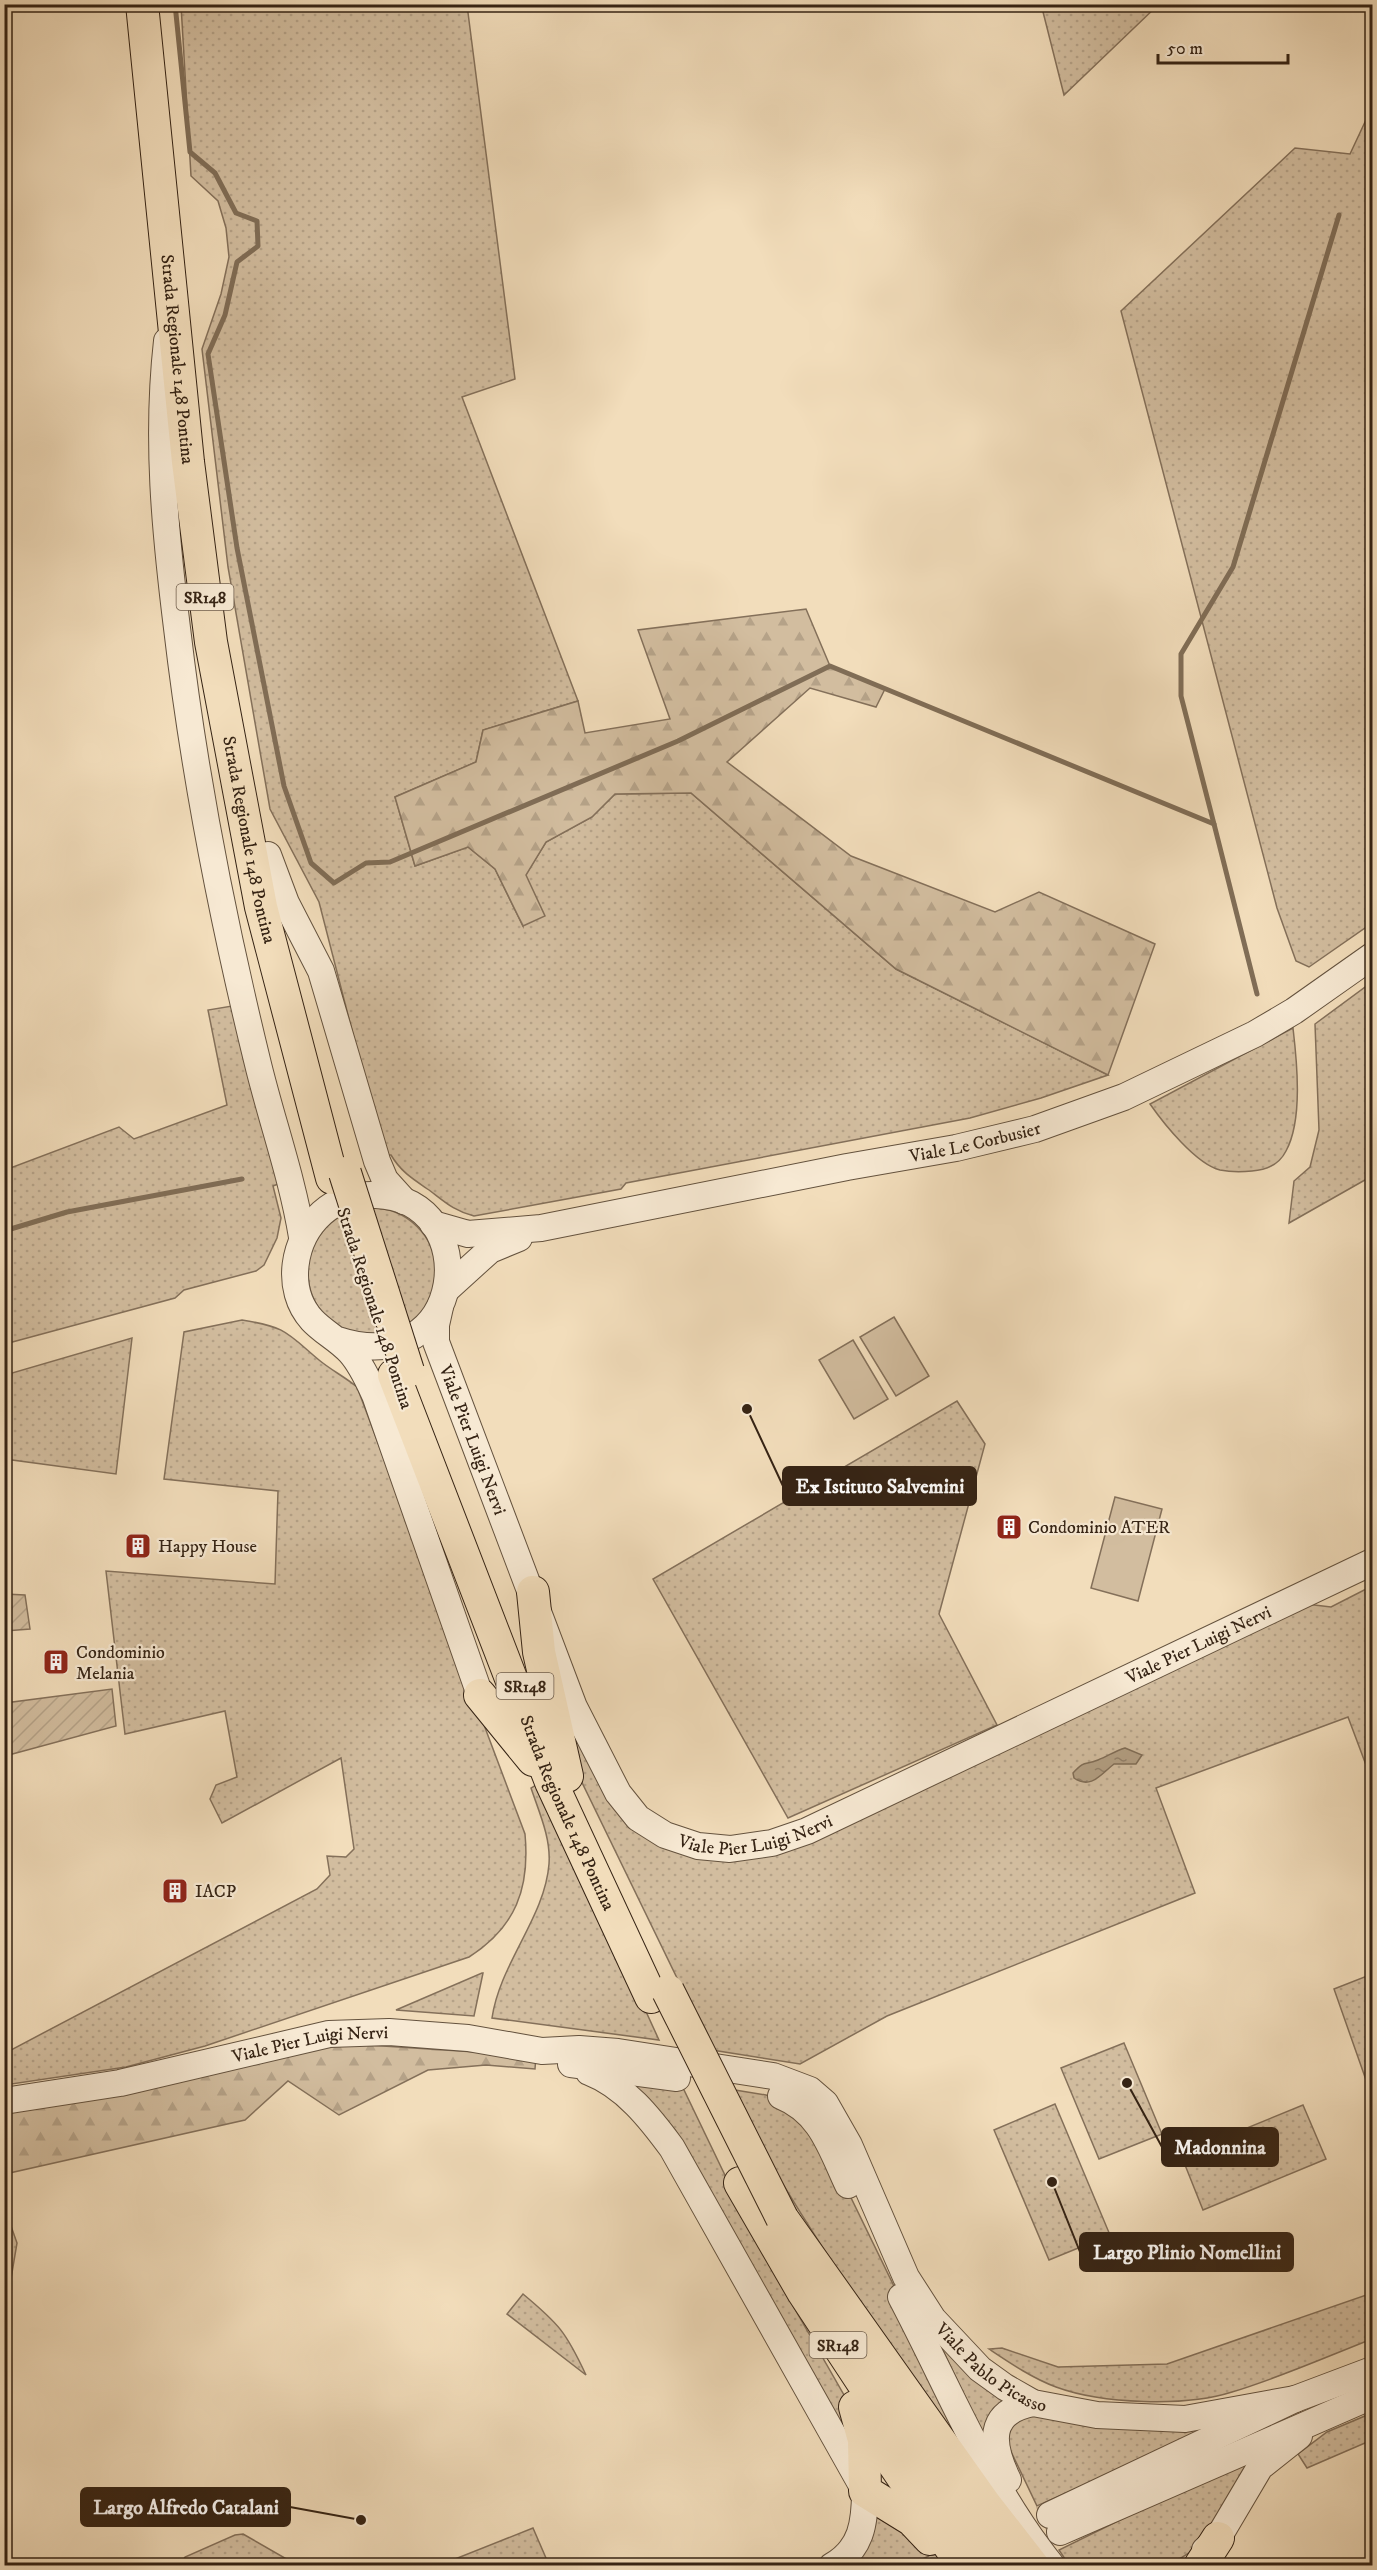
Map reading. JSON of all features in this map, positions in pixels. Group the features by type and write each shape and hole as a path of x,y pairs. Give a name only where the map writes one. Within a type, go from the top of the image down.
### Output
{"main road":[{"name":"Strada Regionale 148 Pontina","path":"142,4 173,293 188,462 211,642 261,908 338,1175 401,1373 560,1785 659,1994 740,2183 810,2302 884,2415 995,2565"},
{"name":"Strada Regionale 148 Pontina","path":"156,4 201,466 227,639 268,855 338,1175"},
{"path":"533,1592 539,1652 560,1785"},
{"path":"480,1695 560,1785"},
{"name":"Strada Regionale 148 Pontina","path":"659,1994 782,2218 948,2500"},
{"path":"740,2183 769,2250 855,2407 963,2565"},
{"path":"782,2218 984,2502 1043,2562"},
{"path":"855,2407 864,2440 865,2491 919,2525 948,2565"},
{"path":"1200,2565 1218,2538"}],"street":[{"path":"173,293 163,376 163,506 186,710 218,888 257,1061 293,1190 302,1236 296,1265 298,1294 310,1318 338,1340 356,1360 375,1395 480,1695"},
{"path":"268,855 286,903 321,971 378,1164 385,1180 404,1201"},
{"name":"Viale Le Corbusier","path":"433,1224 468,1234 541,1228 847,1167 956,1148 1035,1129 1124,1097 1255,1034 1294,1011 1372,956"},
{"path":"302,1236 313,1221 328,1208 346,1199 365,1194 385,1195 404,1201 420,1211 433,1224 444,1244 449,1266 444,1298 426,1326 407,1340 384,1347 360,1347 338,1340"},
{"name":"Viale Le Corbusier","path":"444,1298 490,1250 541,1228"},
{"name":"Viale Pier Luigi Nervi","path":"444,1298 436,1325 436,1342 533,1592 574,1707 618,1793 638,1818 665,1835 698,1846 730,1849 772,1843 807,1831 1372,1562"},
{"name":"Viale Pier Luigi Nervi","path":"4,2101 120,2083 329,2034 389,2032 468,2038 542,2051 579,2049 618,2052 764,2074 810,2090 825,2103"},
{"path":"542,2051 594,2074 632,2100 652,2120 672,2148 865,2491 865,2519 855,2547 832,2565"},
{"path":"571,2064 746,2085 775,2093 806,2109 817,2121 839,2164 973,2444 1043,2562"},
{"name":"Viale Pablo Picasso","path":"825,2103 849,2145 906,2277 933,2319 980,2369 1033,2403 1097,2415 1185,2419 1295,2399"},
{"name":"Viale Pablo Picasso","path":"1372,2370 1295,2399 1055,2524 1372,2396"},
{"path":"1033,2403 1017,2406 1002,2417 994,2432 995,2449 1043,2562"},
{"name":"Viale Pablo Picasso","path":"1187,2565 1218,2538 1260,2468 1327,2414"}],"green space":[{"path":"1041,4 1158,4 1158,5 1064,95"},
{"path":"181,5 467,5 515,379 462,397 578,701 483,730 476,762 395,797 415,866 468,847 495,869 523,926 526,874 546,842 592,817 615,794 691,793 896,969 1108,1075 1041,1098 970,1118 626,1183 621,1189 474,1216 450,1206 408,1175 391,1155 384,1155 319,902 270,809 228,567 202,349 221,294 229,257 226,228 218,201 191,176"},
{"path":"1372,107 1372,923 1309,967 1296,961 1277,908 1121,311 1295,148 1350,154"},
{"path":"806,609 830,666 885,689 876,707 810,688 727,762 851,856 995,912 1039,892 1155,944 1108,1075 896,969 691,793 615,794 592,817 546,842 526,875 545,916 523,926 495,869 468,847 415,866 395,797 476,762 483,730 578,701 585,733 670,719 638,630"},
{"path":"1372,982 1372,1176 1289,1223 1294,1181 1310,1167 1319,1130 1315,1024"},
{"path":"232,1006 278,1184 273,1186 281,1218 277,1238 264,1265 256,1271 184,1290 175,1298 5,1344 5,1170 119,1127 134,1139 227,1105 208,1010"},
{"path":"1293,1028 1297,1091 1295,1123 1286,1151 1272,1166 1240,1172 1220,1170 1211,1166 1181,1142 1150,1104"},
{"path":"372,1208 397,1213 417,1227 431,1247 436,1272 431,1297 417,1317 397,1331 372,1336 347,1331 327,1317 313,1297 308,1272 313,1247 327,1227 347,1213"},
{"path":"894,1317 929,1376 896,1396 860,1337"},
{"path":"242,1320 268,1325 285,1332 357,1387 525,1834 526,1854 522,1889 509,1919 498,1933 469,1957 205,2046 126,2067 5,2085 5,2055 9,2051 317,1889 330,1875 327,1856 346,1857 354,1849 341,1758 222,1823 210,1799 216,1785 237,1777 225,1711 125,1734 106,1571 275,1584 278,1491 164,1479 184,1332"},
{"path":"132,1338 116,1474 5,1459 5,1423 12,1373"},
{"path":"853,1340 888,1399 854,1419 819,1360"},
{"path":"957,1401 985,1444 939,1614 997,1725 788,1818 653,1579"},
{"path":"1115,1497 1162,1509 1138,1601 1091,1588"},
{"path":"1372,1586 1372,1781 1348,1717 1156,1788 1195,1893 887,2016 800,2064 712,2050 572,1762 573,1716 612,1800 734,1857 1298,1603 1331,1607"},
{"path":"4,1594 25,1595 30,1629 5,1631"},
{"path":"112,1689 116,1726 5,1756 5,1703"},
{"path":"541,1782 659,2040 492,2018 504,1978 540,1903 546,1884 549,1864 548,1845 544,1825 531,1788"},
{"path":"482,1973 474,2016 396,2010"},
{"path":"1372,1974 1372,2097 1334,1989"},
{"path":"1124,2043 1162,2134 1099,2159 1061,2068"},
{"path":"352,2044 536,2056 535,2069 486,2065 428,2070 339,2115 288,2081 245,2120 5,2174 4,2112 138,2092 231,2064"},
{"path":"615,2074 677,2084 684,2090 760,2248 848,2402 859,2455 675,2130 647,2097"},
{"path":"729,2089 766,2095 790,2103 818,2130 928,2356 974,2461 908,2372 813,2233"},
{"path":"1055,2104 1110,2235 1049,2260 994,2130"},
{"path":"1303,2105 1326,2159 1203,2210 1181,2155"},
{"path":"5,2209 17,2243 5,2314"},
{"path":"1372,2293 1372,2339 1267,2380 1213,2397 1144,2402 1075,2393 1038,2379 989,2349 1002,2348 1058,2367 1167,2364"},
{"path":"523,2294 545,2313 567,2338 586,2375 507,2314"},
{"path":"927,2317 1015,2393 993,2455"},
{"path":"1024,2408 1249,2412 1037,2506 1006,2441 1011,2418"},
{"path":"1372,2413 1372,2440 1307,2468 1298,2454 1327,2432"},
{"path":"1271,2446 1189,2553 1170,2565 1069,2565 1059,2550"},
{"path":"879,2514 914,2532 929,2556 910,2565 836,2566"},
{"path":"533,2528 549,2565 440,2565"},
{"path":"243,2534 297,2565 180,2565 185,2557 235,2535"}],"water":[{"path":"1125,1748 1142,1755 1136,1764 1114,1764 1091,1781 1080,1781 1074,1778 1073,1773 1083,1764"}],"waterway":[{"path":"175,4 190,152 215,173 236,213 257,221 258,246 237,262 225,315 208,354 237,548 284,786 311,863 334,883 366,863 390,862 678,741 830,666 1214,824 1181,696 1181,654 1233,567 1339,215"},
{"path":"1214,824 1257,994"},
{"path":"4,1231 67,1212 242,1179"}],"tunnel":[{"path":"934,2566 1050,2515"}],"place":[{"name":"Ex Istituto Salvemini","path":"747,1409"},
{"name":"Condominio ATER","path":"1009,1527"},
{"name":"Happy House","path":"138,1546"},
{"name":"Condominio Melania","path":"56,1662"},
{"name":"IACP","path":"175,1891"},
{"name":"Madonnina","path":"1127,2083"},
{"name":"Largo Plinio Nomellini","path":"1052,2182"},
{"name":"Largo Alfredo Catalani","path":"361,2520"}]}
